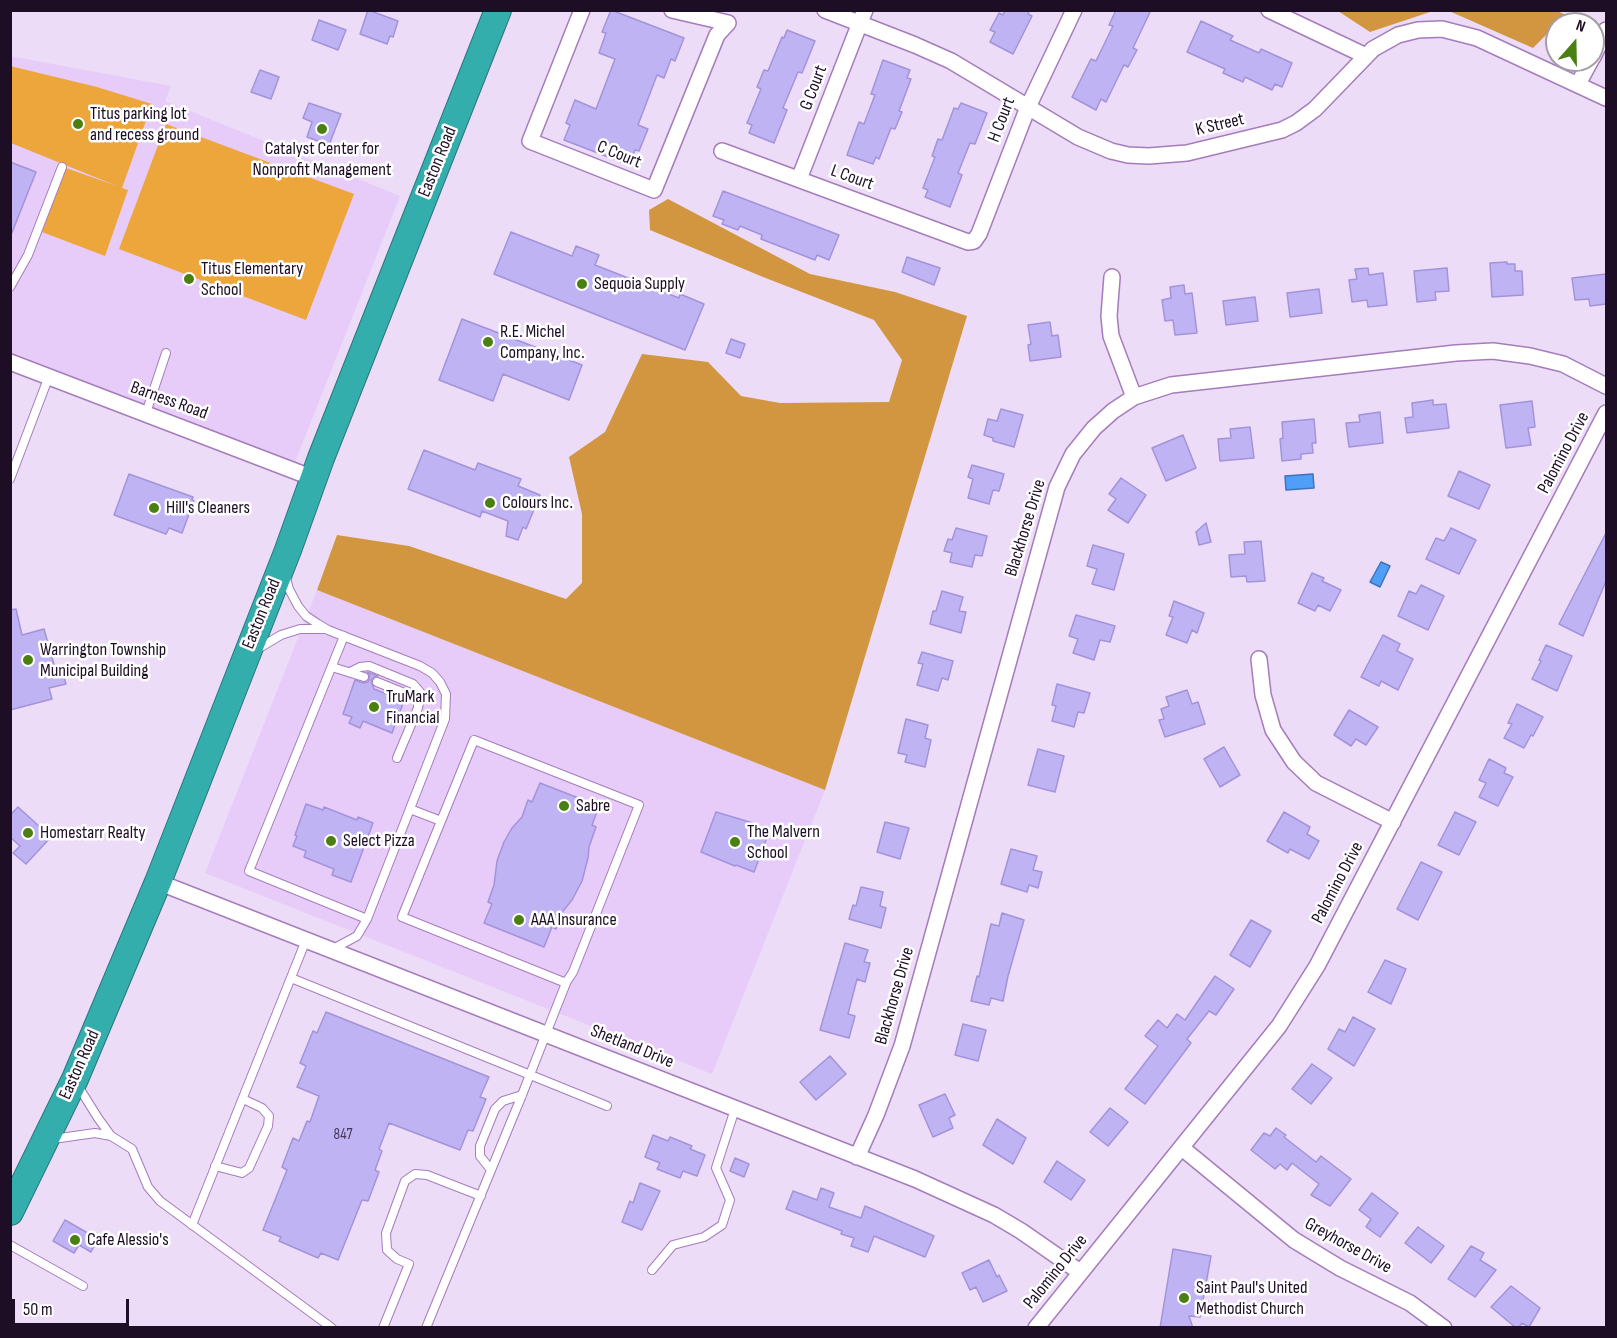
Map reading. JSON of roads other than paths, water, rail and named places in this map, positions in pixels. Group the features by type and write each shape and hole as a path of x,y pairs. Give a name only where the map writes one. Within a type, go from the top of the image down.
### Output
{"highway":[{"name":"Easton Road","path":"13,1200 75,1079 158,882 498,10"}],"street":[{"name":"C Court","path":"582,10 530,141 654,190 717,34 731,17"},
{"name":"C Court","path":"672,10 731,17"},
{"name":"K Street","path":"825,10 862,17 951,61 1078,137 1111,151 1149,156 1187,153 1273,133 1296,123 1315,108 1366,56 1386,40 1418,30 1442,29 1477,38 1606,98"},
{"name":"H Court","path":"968,242 974,241 979,234 1028,106 1074,10"},
{"path":"1269,10 1366,56"},
{"name":"G Court","path":"799,179 862,17"},
{"path":"1578,84 1584,72"},
{"name":"L Court","path":"723,151 968,242"},
{"path":"1112,277 1109,316 1112,336 1134,397"},
{"name":"Blackhorse Drive","path":"857,1157 876,1115 902,1046 1057,487 1073,454 1094,428 1134,397 1171,385 1333,365 1493,351 1530,356 1563,364 1606,386"},
{"name":"Barness Road","path":"10,362 314,478"},
{"name":"Palomino Drive","path":"1036,1328 1279,1026 1317,966 1606,413"},
{"path":"1259,659 1263,695 1273,730 1294,762 1316,783 1393,822"},
{"name":"Shetland Drive","path":"158,882 915,1179 994,1215 1029,1236 1080,1272"},
{"name":"Greyhorse Drive","path":"1182,1148 1294,1240 1340,1268 1410,1303 1444,1328"}],"lane":[{"path":"10,286 28,255 62,167"},
{"path":"146,413 166,353"},
{"path":"10,479 49,376"},
{"path":"282,564 289,589 298,606 306,616 328,630"},
{"path":"245,658 281,635 300,629 317,628 328,630 420,666 432,673 446,694 445,719 367,919 357,936 332,950"},
{"path":"344,636 249,871 367,919"},
{"path":"350,672 369,666 413,684 420,692 419,705 397,758"},
{"path":"332,667 364,677"},
{"path":"377,682 414,697 419,705"},
{"path":"426,1328 639,806 474,740 402,917 566,983"},
{"path":"410,809 441,821"},
{"path":"192,1225 306,940"},
{"path":"291,978 607,1106"},
{"path":"75,1079 111,1136"},
{"path":"491,1170 480,1156 480,1146 495,1108 503,1101 522,1095"},
{"path":"216,1166 242,1173 249,1168 268,1126 269,1116 262,1108 243,1098"},
{"path":"652,1270 674,1245 704,1237 722,1225 730,1200 716,1168 735,1109"},
{"path":"45,1141 95,1133 111,1136 132,1149 148,1187 160,1201 332,1328"},
{"path":"383,1328 409,1264 397,1259 387,1250 386,1233 405,1181 415,1174 427,1175 481,1196"},
{"path":"10,1245 83,1286"}],"water":[{"path":"1313,474 1314,488 1286,490 1285,476"},
{"path":"1381,562 1390,566 1380,587 1370,582"}],"place":[{"name":"Titus parking lot and recess ground","path":"78,124"},
{"name":"Catalyst Center for Nonprofit Management","path":"322,129"},
{"name":"Titus Elementary School","path":"189,279"},
{"name":"Sequoia Supply","path":"582,284"},
{"name":"R.E. Michel Company, Inc.","path":"488,342"},
{"name":"Colours Inc.","path":"490,503"},
{"name":"Hill's Cleaners","path":"154,508"},
{"name":"Warrington Township Municipal Building","path":"28,660"},
{"name":"TruMark Financial","path":"374,707"},
{"name":"Sabre","path":"564,806"},
{"name":"Homestarr Realty","path":"28,833"},
{"name":"Select Pizza","path":"331,841"},
{"name":"The Malvern School","path":"735,842"},
{"name":"AAA Insurance","path":"519,920"},
{"name":"Cafe Alessio's","path":"75,1240"},
{"name":"Saint Paul's United Methodist Church","path":"1184,1298"}]}
